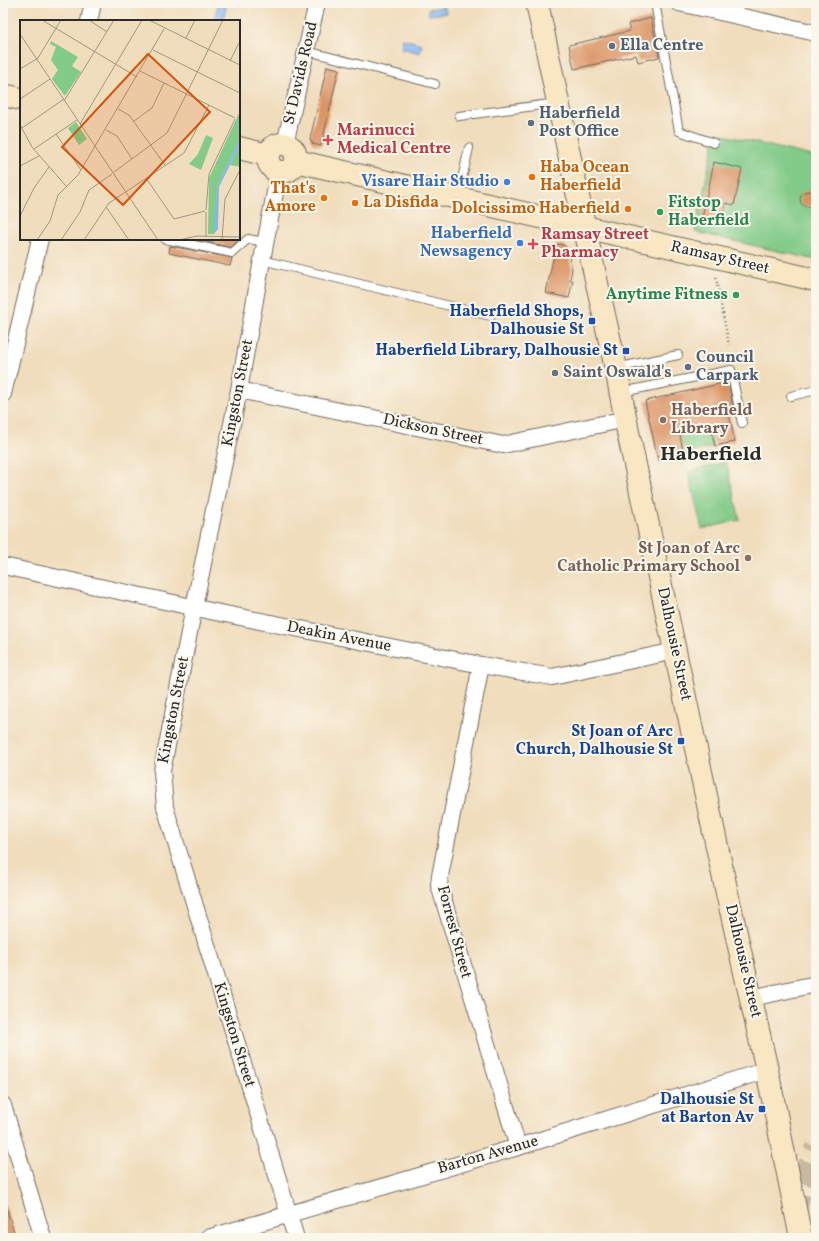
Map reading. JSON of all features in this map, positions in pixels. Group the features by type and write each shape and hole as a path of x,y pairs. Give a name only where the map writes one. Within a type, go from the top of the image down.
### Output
{"street":[{"path":"89,20 93,3"},
{"name":"St Davids Road","path":"282,158 317,3"},
{"name":"Dalhousie Street","path":"537,3 584,226 616,368 675,651 767,1070 801,1238"},
{"path":"679,3 816,33"},
{"path":"3,95 20,99"},
{"name":"Ramsay Street","path":"240,148 816,280"},
{"name":"Kingston Street","path":"282,158 265,242 239,390 162,771 165,807 296,1238"},
{"path":"3,394 9,342 40,240"},
{"name":"Dickson Street","path":"239,390 503,445 626,419"},
{"name":"Deakin Avenue","path":"3,566 194,607 481,665 552,677 675,651"},
{"name":"Forrest Street","path":"481,665 439,885 518,1147"},
{"path":"751,998 816,984"},
{"name":"Barton Avenue","path":"208,1238 518,1147 767,1070"},
{"path":"3,1105 43,1238"}],"lane":[{"path":"655,3 679,131 714,143"},
{"path":"306,51 435,84"},
{"path":"459,116 558,103"},
{"path":"458,197 469,148"},
{"path":"170,240 232,253 248,239 265,242"},
{"path":"262,260 491,316"},
{"path":"616,368 678,355"},
{"path":"621,392 732,370 742,423"},
{"path":"791,396 816,390"}],"path":[{"path":"716,278 729,345"}],"green space":[{"path":"716,133 816,157 816,260 695,232"},
{"path":"706,417 713,447 683,454 677,423"},
{"path":"726,462 740,520 702,529 688,472"}],"water":[{"path":"218,3 227,4 223,20 214,20"},
{"path":"445,7 446,13 429,15 428,9"},
{"path":"403,39 422,44 420,53 401,48"}],"building":[{"path":"651,18 659,57 638,62 636,55 574,69 569,45 630,31 628,24"},
{"path":"327,66 339,69 321,146 313,144 310,139"},
{"path":"714,162 742,169 734,205 726,203 721,223 702,218"},
{"path":"808,191 815,196 816,199 811,206 808,207 801,202 800,199 805,192"},
{"path":"197,240 236,240 236,243 230,247"},
{"path":"556,244 564,245 567,248 572,269 570,280 573,280 569,298 546,293"},
{"path":"170,246 232,258 230,266 169,253"},
{"path":"728,382 733,408 728,409 735,442 715,446 710,425 679,431 684,455 658,460 645,401"},
{"path":"3,1204 5,1204 16,1238 3,1238"}],"tunnel":[{"path":"795,1215 802,1184 816,1147"}],"place":[{"name":"Ella Centre","path":"612,46"},
{"name":"Haberfield Post Office","path":"531,123"},
{"name":"Marinucci Medical Centre","path":"328,140"},
{"name":"Haba Ocean Haberfield","path":"532,177"},
{"name":"Visare Hair Studio","path":"507,182"},
{"name":"That's Amore","path":"324,198"},
{"name":"La Disfida","path":"355,203"},
{"name":"Dolcissimo Haberfield","path":"628,209"},
{"name":"Fitstop Haberfield","path":"660,212"},
{"name":"Haberfield Newsagency","path":"520,243"},
{"name":"Ramsay Street Pharmacy","path":"533,244"},
{"name":"Anytime Fitness","path":"736,295"},
{"name":"Haberfield Shops, Dalhousie St","path":"592,321"},
{"name":"Haberfield Library, Dalhousie St","path":"626,351"},
{"name":"Council Carpark","path":"688,367"},
{"name":"Saint Oswald's","path":"555,373"},
{"name":"Haberfield Library","path":"663,420"},
{"name":"St Joan of Arc Catholic Primary School","path":"748,558"},
{"name":"St Joan of Arc Church, Dalhousie St","path":"681,741"},
{"name":"Dalhousie St at Barton Av","path":"762,1109"}],"district":[{"name":"Haberfield","path":"711,455"}]}
